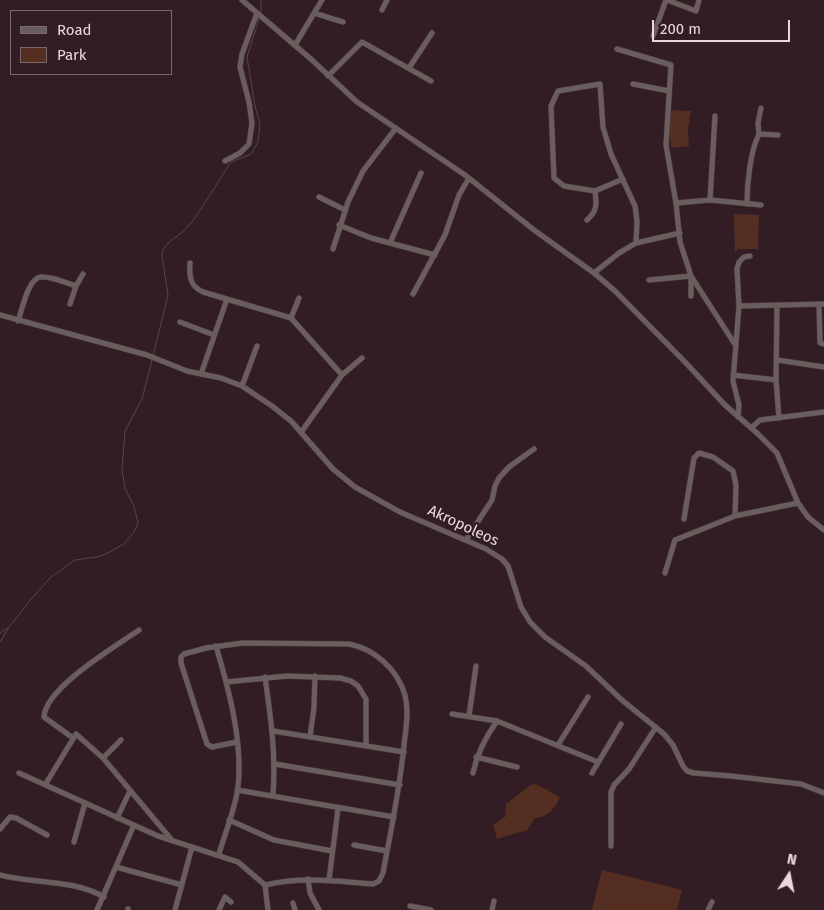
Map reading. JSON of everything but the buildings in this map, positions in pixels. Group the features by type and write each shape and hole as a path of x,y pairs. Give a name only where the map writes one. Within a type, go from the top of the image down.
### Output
{"street":[{"path":"242,0 295,45 356,102 469,178 534,230 594,273 627,301 725,405 777,453 798,503 808,516 824,530"},
{"path":"295,45 322,0"},
{"path":"382,10 387,0"},
{"path":"654,36 666,0 696,11 699,0"},
{"path":"314,13 343,22"},
{"path":"225,161 240,153 248,144 252,124 250,102 240,68 242,54 257,14"},
{"path":"409,68 432,33"},
{"path":"328,76 362,42 431,81"},
{"path":"617,49 671,65 666,145 676,203 680,242 691,276 736,347"},
{"path":"623,178 595,191 564,186 554,178 551,106 558,91 600,84 604,128 611,154 623,178 634,206 637,221 636,244"},
{"path":"633,84 669,91"},
{"path":"747,204 747,191 754,146 759,134 758,123 761,108"},
{"path":"710,200 715,116"},
{"path":"333,249 339,225 363,171 396,128"},
{"path":"759,134 778,135"},
{"path":"390,243 421,172"},
{"path":"413,294 445,235 459,195 469,178"},
{"path":"587,220 594,213 595,191"},
{"path":"319,197 345,210"},
{"path":"676,203 710,200 761,204"},
{"path":"339,225 371,238 435,255"},
{"path":"594,273 619,252 636,244 680,234"},
{"path":"738,416 740,410 732,381 739,306 737,269 739,262 744,257 750,256"},
{"path":"190,263 191,280 195,288 291,318 342,375"},
{"path":"70,304 76,286 83,274"},
{"path":"649,280 691,276"},
{"path":"691,276 691,296"},
{"path":"18,321 30,284 36,279 42,277 76,286"},
{"path":"291,318 299,298"},
{"path":"201,374 227,299"},
{"path":"739,306 822,304 820,343 824,344"},
{"path":"777,306 776,380 779,418"},
{"name":"Akropoleos","path":"0,315 157,358 187,371 221,378 242,386 277,409 302,431 333,469 355,487 394,509 492,552 506,563 521,607 535,627 552,642 586,666 623,701 656,727 671,742 683,766 690,772 792,783 808,786 824,793"},
{"path":"180,322 214,336"},
{"path":"242,386 257,346"},
{"path":"302,431 342,375 362,358"},
{"path":"777,360 824,368"},
{"path":"733,375 776,380"},
{"path":"751,428 760,420 824,412"},
{"path":"466,540 492,500 499,478 509,467 534,449"},
{"path":"684,519 694,458 700,454 713,457 733,471 736,477 735,516"},
{"path":"665,573 675,540 735,516 798,503"},
{"path":"73,738 44,717 44,711 78,672 139,630"},
{"path":"236,742 212,747 206,744 181,664 181,657 186,653 216,646 243,643 336,642 353,644 381,659 392,670 403,691 407,717 404,752 400,785 382,877 375,884 308,879 265,885"},
{"path":"216,646 226,682 239,764 237,790 219,854"},
{"path":"469,716 476,666"},
{"path":"226,682 265,677 315,676 348,680 356,684 362,691 367,705 366,746"},
{"path":"310,736 314,708 315,676"},
{"path":"265,677 273,731 275,764 273,796"},
{"path":"558,745 588,697"},
{"path":"452,714 497,721 598,762"},
{"path":"472,773 476,756 497,721"},
{"path":"592,773 621,724"},
{"path":"612,846 610,792 629,769 656,727"},
{"path":"273,731 404,752"},
{"path":"45,785 76,734 102,758 172,840"},
{"path":"102,758 121,740"},
{"path":"476,756 516,767"},
{"path":"275,764 400,785"},
{"path":"19,773 158,836 219,854 238,862 265,885 268,910"},
{"path":"237,790 394,817"},
{"path":"117,818 130,791"},
{"path":"74,842 85,803"},
{"path":"329,880 338,808"},
{"path":"0,829 10,817 16,818 48,835"},
{"path":"229,820 274,840 332,851"},
{"path":"97,910 134,825"},
{"path":"354,845 387,851"},
{"path":"175,910 192,847"},
{"path":"116,866 182,884"},
{"path":"0,875 87,888 104,897"},
{"path":"308,879 310,893 316,909"},
{"path":"219,910 225,897 232,902"},
{"path":"492,910 494,901"},
{"path":"708,910 712,902"},
{"path":"293,903 295,910"},
{"path":"410,906 431,910"}],"green space":[{"path":"668,110 691,111 688,129 689,146 671,148"},
{"path":"734,214 759,215 758,251 756,249 738,249 735,252"},
{"path":"536,784 560,797 556,804 547,814 535,818 527,830 497,839 493,825 505,817 506,804 531,785"},
{"path":"602,870 682,890 677,910 592,910"}],"waterway":[{"path":"261,0 261,13"},
{"path":"153,356 168,295 162,256 163,250 195,218 231,162 251,154 258,142 260,124 247,57 260,16"},
{"path":"0,642 9,627 51,577 75,560 97,557 110,552 125,543 134,532 138,523 134,506 125,489 122,470 125,431 142,399 152,360"},
{"path":"0,633 8,628"}]}
